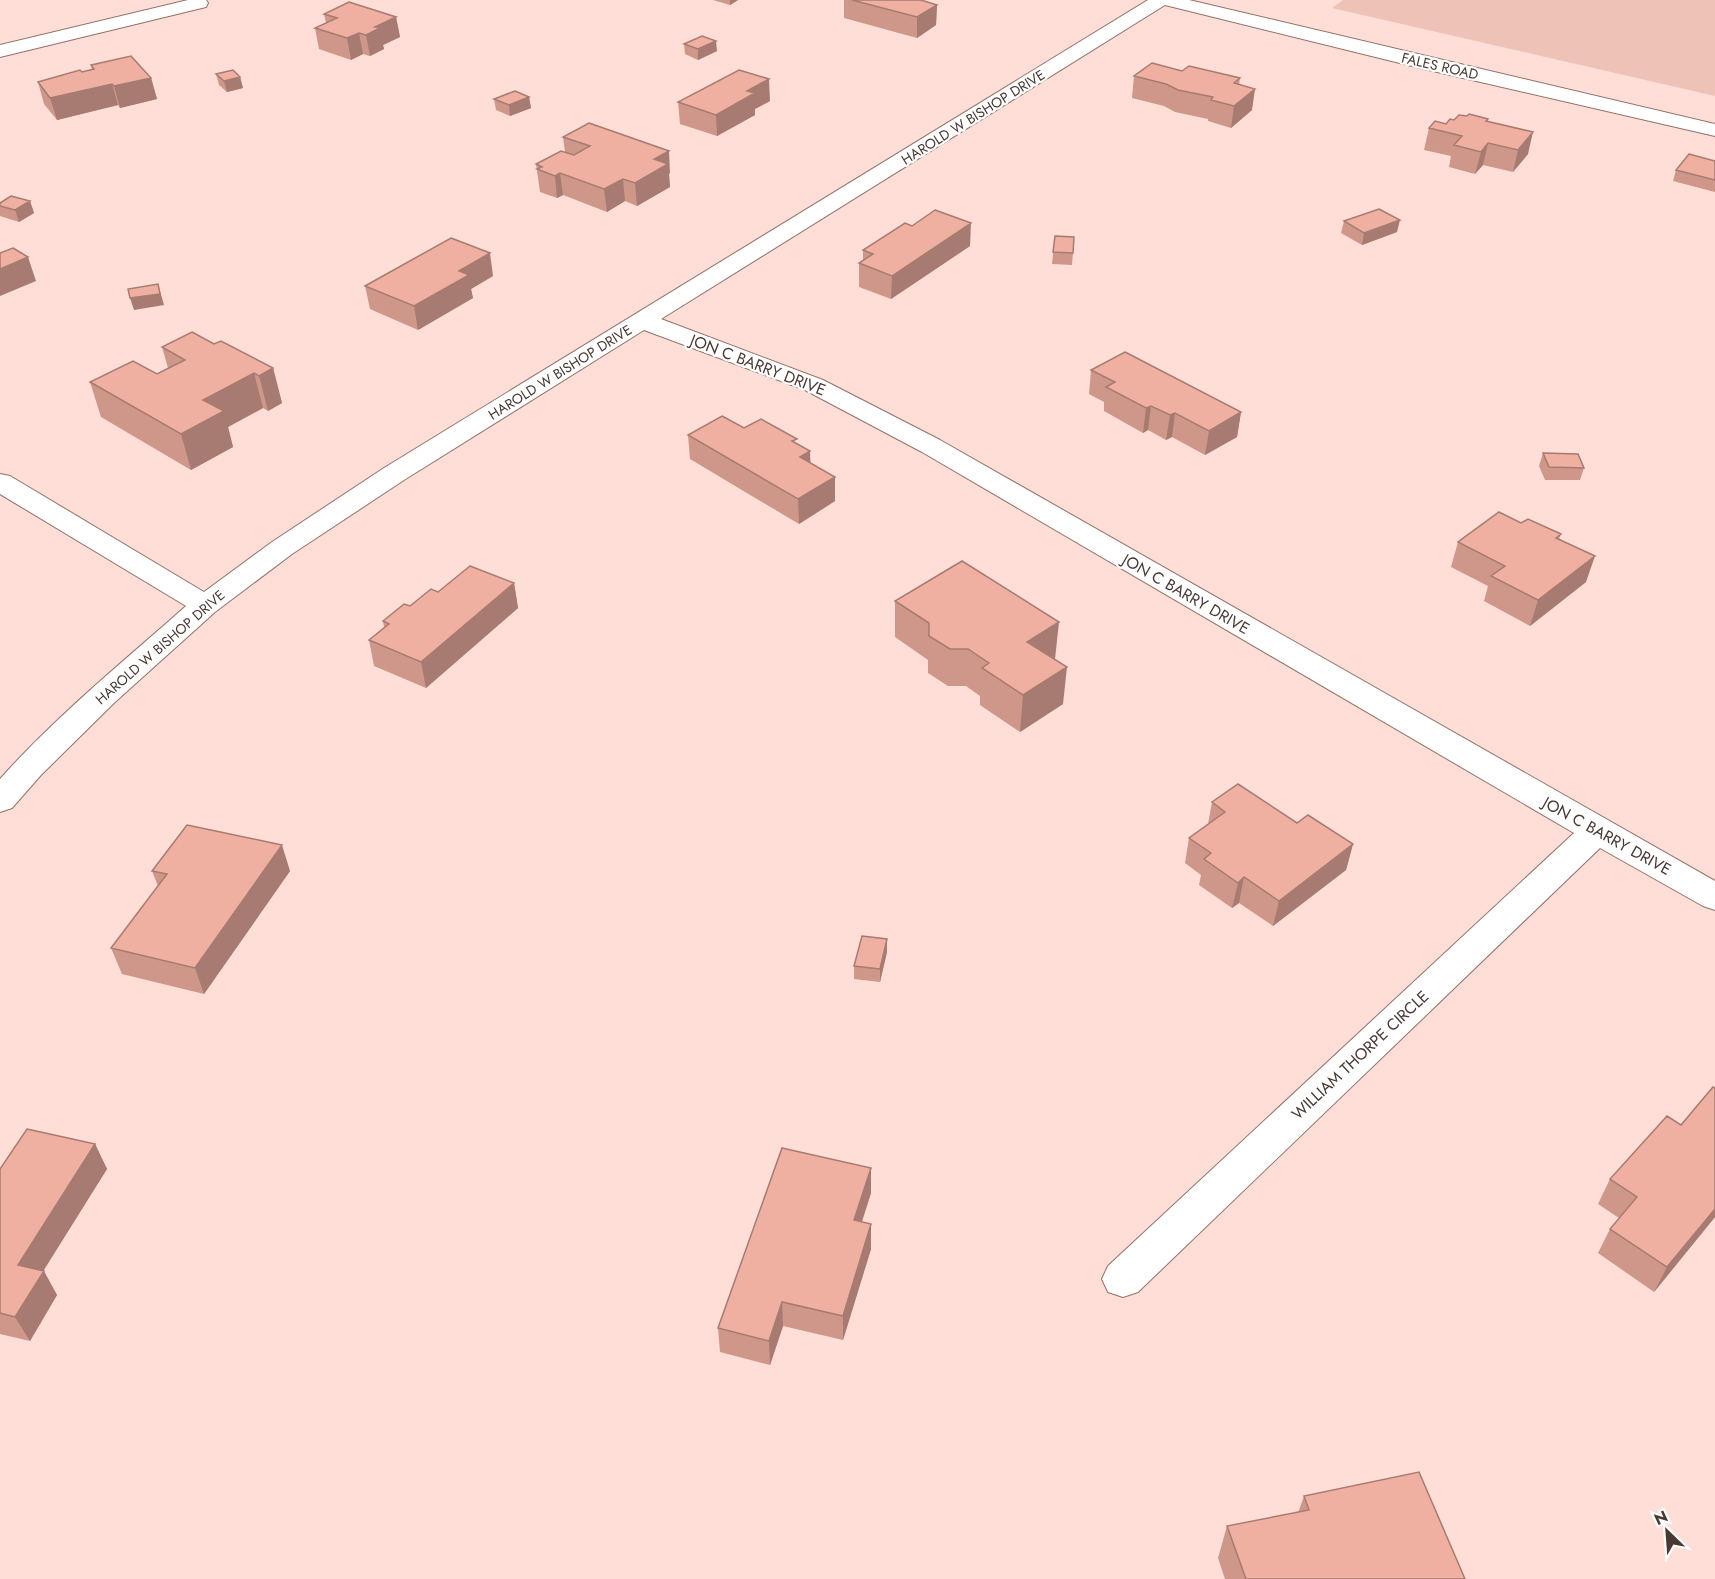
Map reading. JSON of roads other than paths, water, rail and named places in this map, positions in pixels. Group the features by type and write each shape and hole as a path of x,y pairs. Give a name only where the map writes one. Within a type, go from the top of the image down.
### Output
{"street":[{"name":"HAROLD W BISHOP DRIVE","path":"0,800 29,767 104,695 205,605 282,548 394,474 1161,0"},
{"name":"FALES ROAD","path":"1166,0 1420,62 1715,130"},
{"path":"0,51 200,3"},
{"name":"JON C BARRY DRIVE","path":"643,321 814,385 872,414 1715,897"},
{"path":"0,482 205,605"},
{"name":"WILLIAM THORPE CIRCLE","path":"1123,1279 1597,831"}]}
